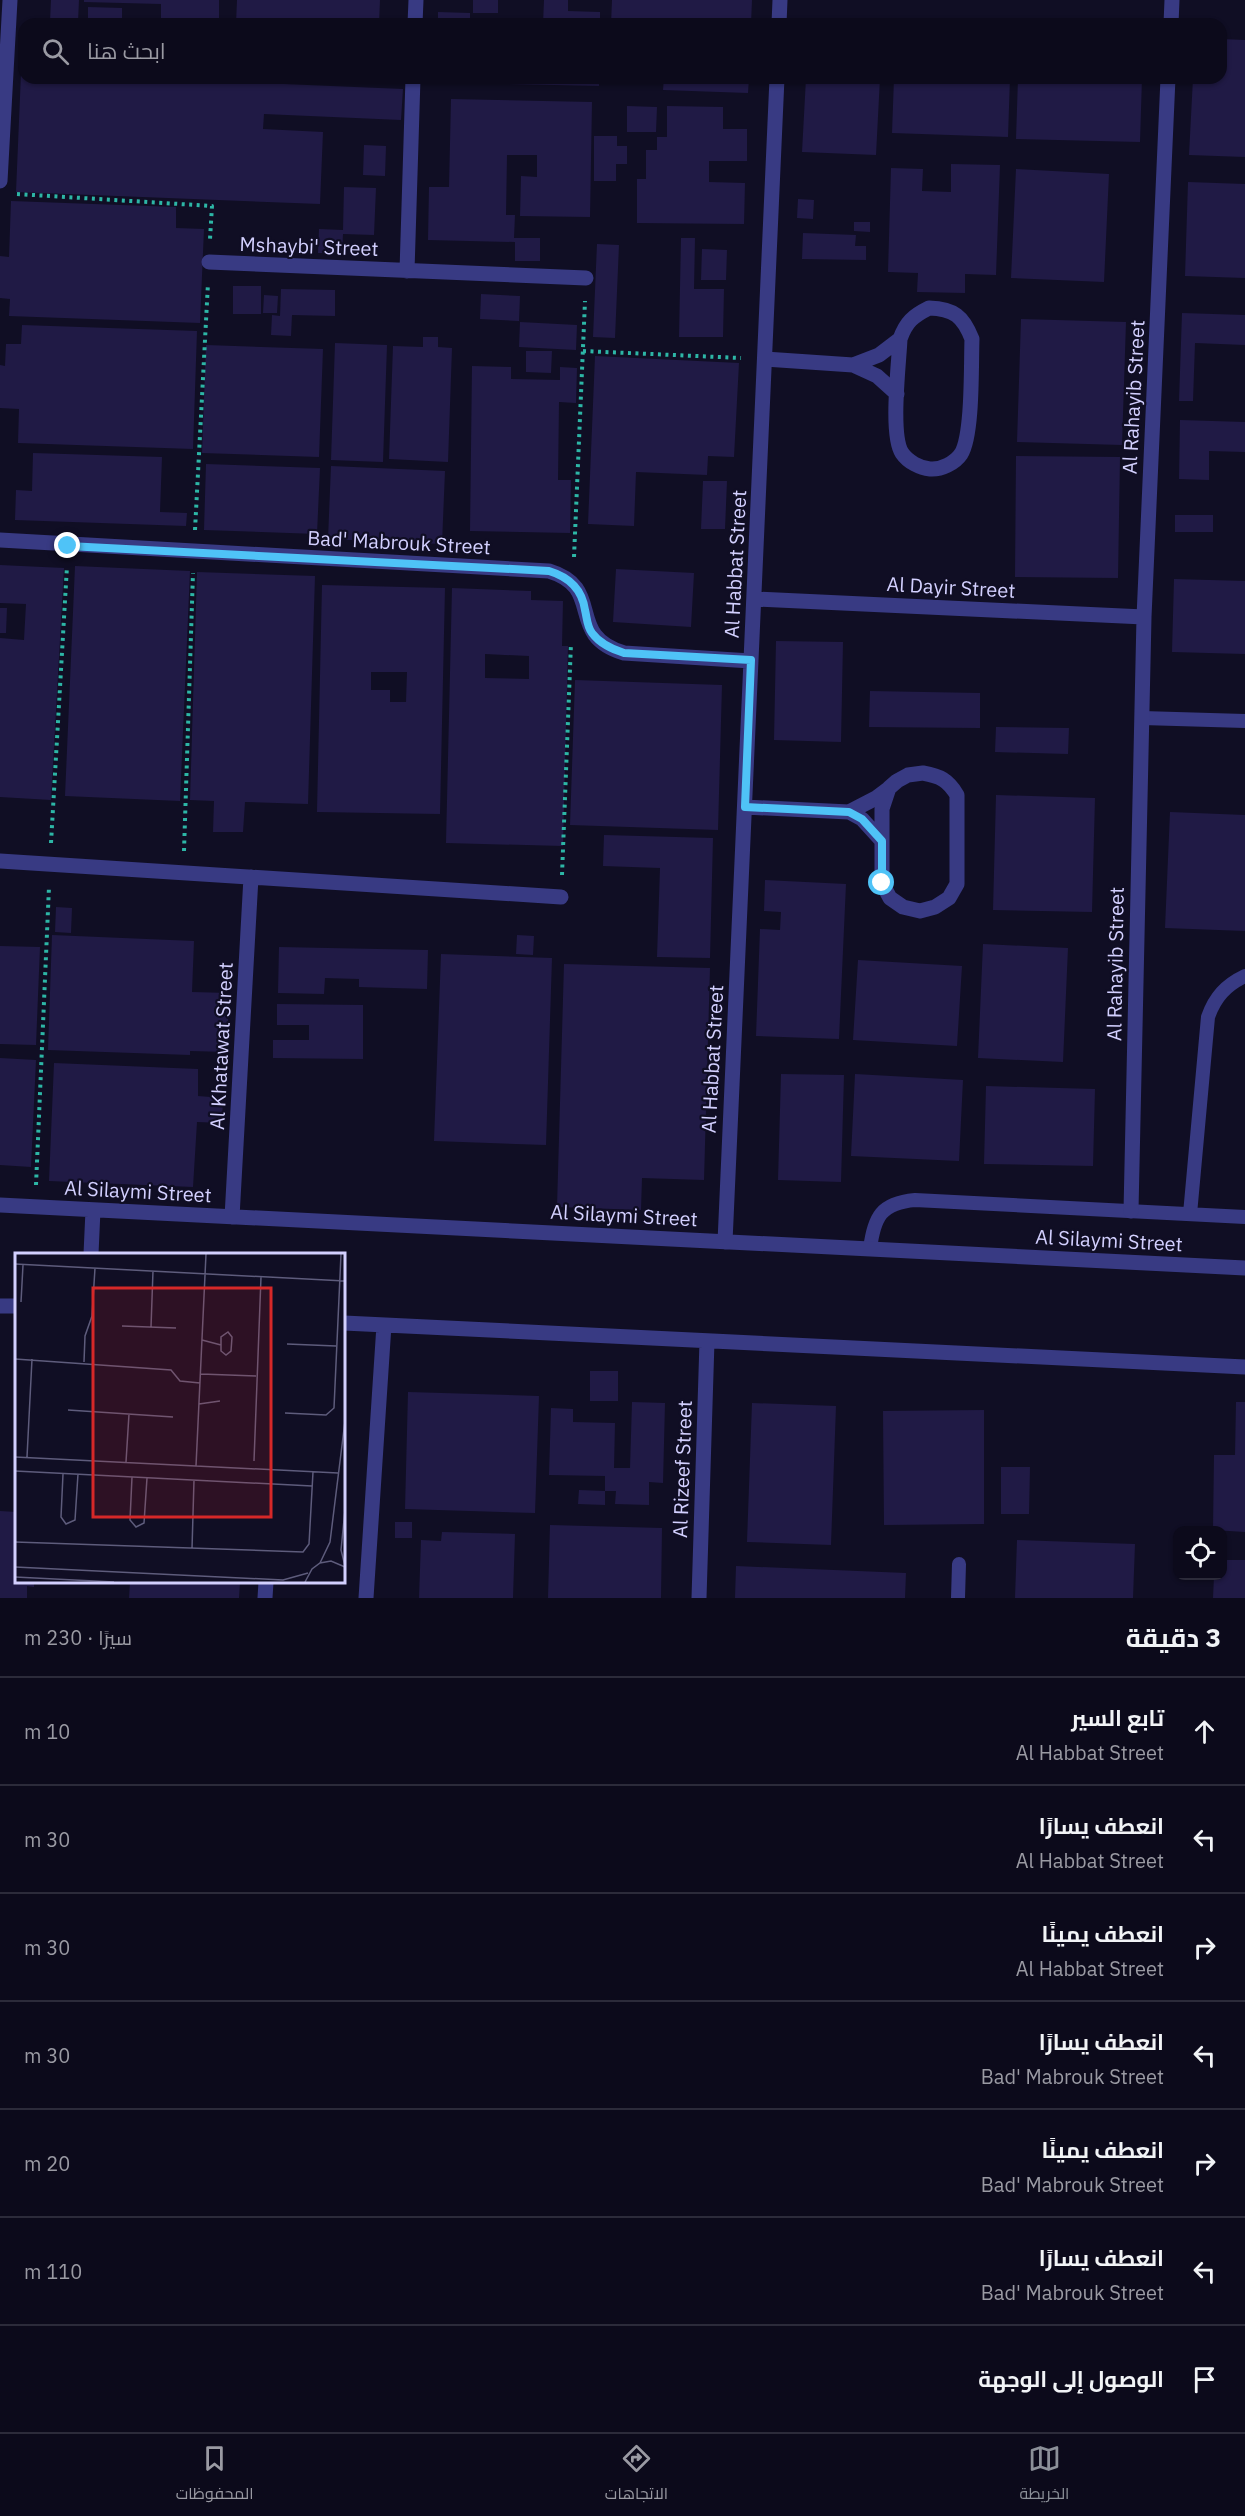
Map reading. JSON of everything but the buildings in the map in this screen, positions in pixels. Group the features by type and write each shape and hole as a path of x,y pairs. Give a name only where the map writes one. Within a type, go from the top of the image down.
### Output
{"street":[{"path":"0,181 10,0"},
{"path":"415,18 416,0"},
{"path":"779,18 780,0"},
{"path":"1171,18 1172,0"},
{"path":"407,271 414,84"},
{"name":"Al Habbat Street","path":"725,1242 777,84"},
{"name":"Al Rahayib Street","path":"1131,1211 1144,616 1168,84"},
{"name":"Mshaybi' Street","path":"209,262 586,278"},
{"path":"929,308 944,309 957,315 967,325 972,339 967,438 961,454 949,465 932,469 915,465 902,453 897,437 897,394 900,339 906,325 915,315 929,308"},
{"path":"854,365 879,355 900,339"},
{"path":"765,359 854,365 877,376 897,394"},
{"name":"Bad' Mabrouk Street","path":"0,540 549,571 562,575 573,583 581,594 591,632 611,649 624,653 751,660"},
{"name":"Al Dayir Street","path":"755,599 1144,616"},
{"path":"745,807 849,812 876,798 889,788 908,775 923,773 939,776 951,784 957,795 957,884 949,898 936,907 920,911 903,907 890,898 882,883 882,809 889,788"},
{"path":"849,812 867,824 882,841"},
{"path":"0,861 561,897"},
{"name":"Al Khatawat Street","path":"232,1217 251,877"},
{"name":"Al Silaymi Street","path":"0,1205 1245,1268"},
{"path":"91,1253 93,1210"},
{"path":"345,1323 1245,1367"},
{"path":"366,1598 384,1325"},
{"name":"Al Rizeef Street","path":"699,1598 707,1341"},
{"path":"265,1598 266,1583"}],"lane":[{"path":"1142,718 1245,721"},
{"path":"1190,1214 1208,1017 1219,995 1227,986 1245,976"},
{"path":"870,1249 872,1229 876,1218 893,1204 904,1201 1245,1217"},
{"path":"958,1598 959,1564"}],"path":[{"path":"12,194 212,206 194,552 183,873"},
{"path":"583,351 765,359"}],"route":[{"path":"68,546 549,571 562,575 573,583 581,594 591,632 611,649 624,653 751,660 745,807 849,812 862,819 882,841 882,883"}]}
